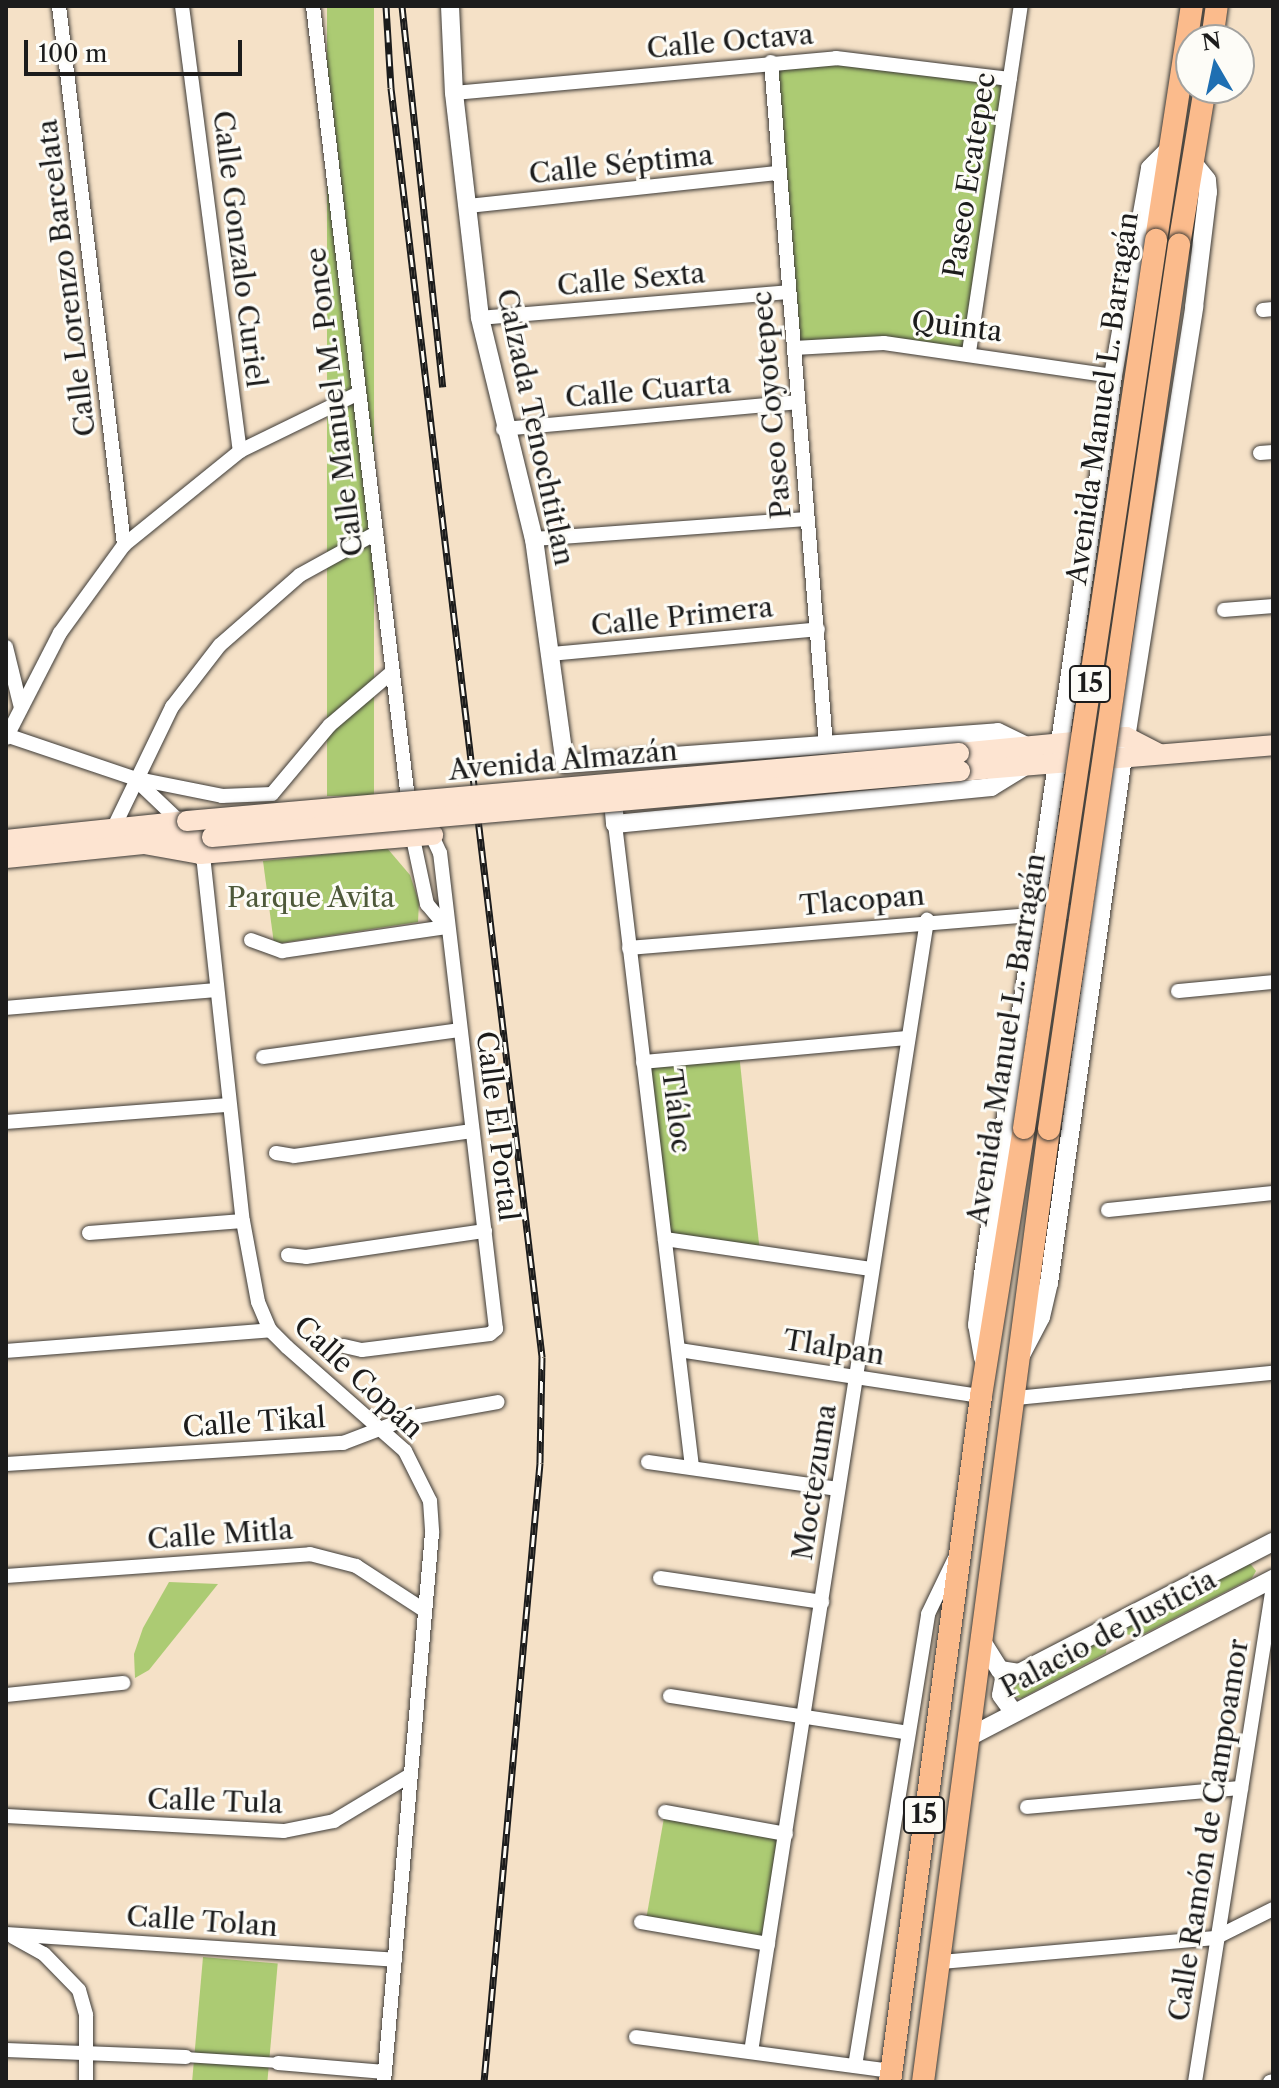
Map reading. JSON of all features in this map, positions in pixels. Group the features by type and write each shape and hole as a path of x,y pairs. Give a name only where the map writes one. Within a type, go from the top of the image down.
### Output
{"highway":[{"name":"Avenida Manuel L. Barragán","path":"891,2077 981,1396 1192,6"},
{"name":"Avenida Manuel L. Barragán","path":"923,2082 1016,1398 1049,1129 1202,104"}],"main road":[{"path":"1124,747 1158,753 1273,745"},
{"name":"Avenida Almazán","path":"6,840 183,821 1124,747"},
{"name":"Avenida Almazán","path":"205,843 960,762"},
{"path":"6,858 144,844 423,836"}],"street":[{"name":"Calle Lorenzo Barcelata","path":"59,6 124,545"},
{"name":"Calle Gonzalo Curiel","path":"182,6 240,451"},
{"name":"Calle Manuel M. Ponce","path":"313,6 407,792 423,836"},
{"name":"Calzada Tenochtitlan","path":"450,6 454,93 480,318 503,429 534,539 565,764 609,762"},
{"name":"Paseo Ecatepec","path":"969,352 1021,6"},
{"name":"Calle Octava","path":"454,93 771,62 867,59 1010,79"},
{"name":"Paseo Coyotepec","path":"771,62 787,292 826,745"},
{"path":"985,1370 977,1325 980,1300 1032,912 1113,376 1150,168 1171,147"},
{"path":"1020,1357 1041,1317 1049,1283 1124,747 1208,206 1207,180 1193,163"},
{"name":"Calle Séptima","path":"468,206 779,173"},
{"name":"Calle Sexta","path":"480,318 787,292"},
{"name":"Quinta","path":"794,348 884,343 969,352 1113,376"},
{"path":"359,393 240,451 124,545 60,633 20,704 6,736 133,778 222,796 272,794 330,725 392,672"},
{"name":"Calle Cuarta","path":"503,429 798,402"},
{"path":"534,539 806,519"},
{"path":"113,829 133,778 172,707 220,645 300,575 376,533"},
{"path":"1083,575 1150,586"},
{"path":"1224,610 1273,606"},
{"name":"Calle Primera","path":"551,654 818,629"},
{"path":"6,647 20,704"},
{"path":"609,762 998,732 1027,756 991,787 615,824"},
{"path":"698,756 704,815"},
{"name":"Tláloc","path":"609,762 692,1467"},
{"path":"133,778 183,821"},
{"name":"Calle Manuel M. Ponce","path":"407,792 423,836"},
{"name":"Calle El Portal","path":"423,836 427,904 446,927"},
{"name":"Calle El Portal","path":"344,1346 362,1350 495,1331 446,927 440,848 423,836"},
{"name":"Calle Copán","path":"205,843 215,990 228,1105 243,1221 258,1302 270,1330 380,1428 420,1473 430,1501 424,1610 385,2077"},
{"name":"Tlacopan","path":"629,948 927,920 1101,909"},
{"name":"Moctezuma","path":"751,2052 927,920"},
{"path":"251,940 282,951 446,927"},
{"path":"1178,991 1273,982"},
{"path":"6,1008 215,990"},
{"path":"263,1057 459,1030"},
{"path":"643,1062 908,1038"},
{"path":"6,1122 228,1105"},
{"path":"276,1153 294,1156 472,1131"},
{"path":"1108,1210 1273,1193"},
{"path":"89,1233 243,1221"},
{"path":"288,1255 306,1257 485,1231"},
{"path":"665,1239 871,1269"},
{"path":"6,1351 270,1330"},
{"name":"Tlalpan","path":"679,1350 981,1396"},
{"path":"1016,1398 1273,1373"},
{"name":"Calle Tikal","path":"6,1464 343,1443 408,1418 498,1402"},
{"path":"648,1462 838,1489"},
{"name":"Palacio de Justicia","path":"983,1643 1005,1673 1019,1673 1273,1542"},
{"path":"855,2066 928,1614 960,1549"},
{"name":"Calle Mitla","path":"6,1576 310,1554 356,1566 424,1610"},
{"path":"660,1578 822,1602"},
{"name":"Palacio de Justicia","path":"969,1737 1273,1579"},
{"name":"Calle Ramón de Campoamor","path":"1195,2082 1215,1938 1273,1586"},
{"path":"1122,1620 1121,1637 1139,1646"},
{"path":"1098,1632 1113,1643 1112,1661"},
{"path":"1005,1673 1001,1695 1014,1713"},
{"path":"6,1695 123,1683"},
{"path":"670,1696 908,1733"},
{"name":"Calle Tula","path":"6,1816 284,1831 334,1821 409,1776"},
{"path":"1027,1807 1241,1788"},
{"path":"665,1812 786,1834"},
{"path":"941,1962 1215,1938 1273,1909"},
{"path":"641,1922 768,1944"},
{"path":"7,1934 44,1954 79,1990 88,2053 86,2082"},
{"name":"Calle Tolan","path":"7,1934 395,1960"},
{"path":"636,2037 855,2066 891,2077"},
{"path":"6,2050 278,2063 385,2077"}],"green space":[{"path":"327,6 374,6 374,796 327,796"},
{"path":"805,59 1010,79 969,352 794,348 771,62"},
{"name":"Parque Avita","path":"387,848 410,875 419,902 418,922 274,944 263,861"},
{"path":"739,1053 760,1253 665,1239 643,1062"},
{"path":"1249,1562 1256,1571 1252,1578 1138,1637 1126,1634 1126,1627"},
{"path":"169,1582 218,1584 149,1670 135,1678 134,1654 143,1628"},
{"path":"1098,1640 1107,1644 1106,1653 1022,1698 1013,1697 1015,1684"},
{"path":"665,1812 781,1832 762,1944 645,1923"},
{"path":"203,1957 278,1964 267,2082 192,2082"}],"railway":[{"path":"386,6 391,88 542,1357 540,1463 484,2082"},
{"path":"402,6 443,387"}]}
